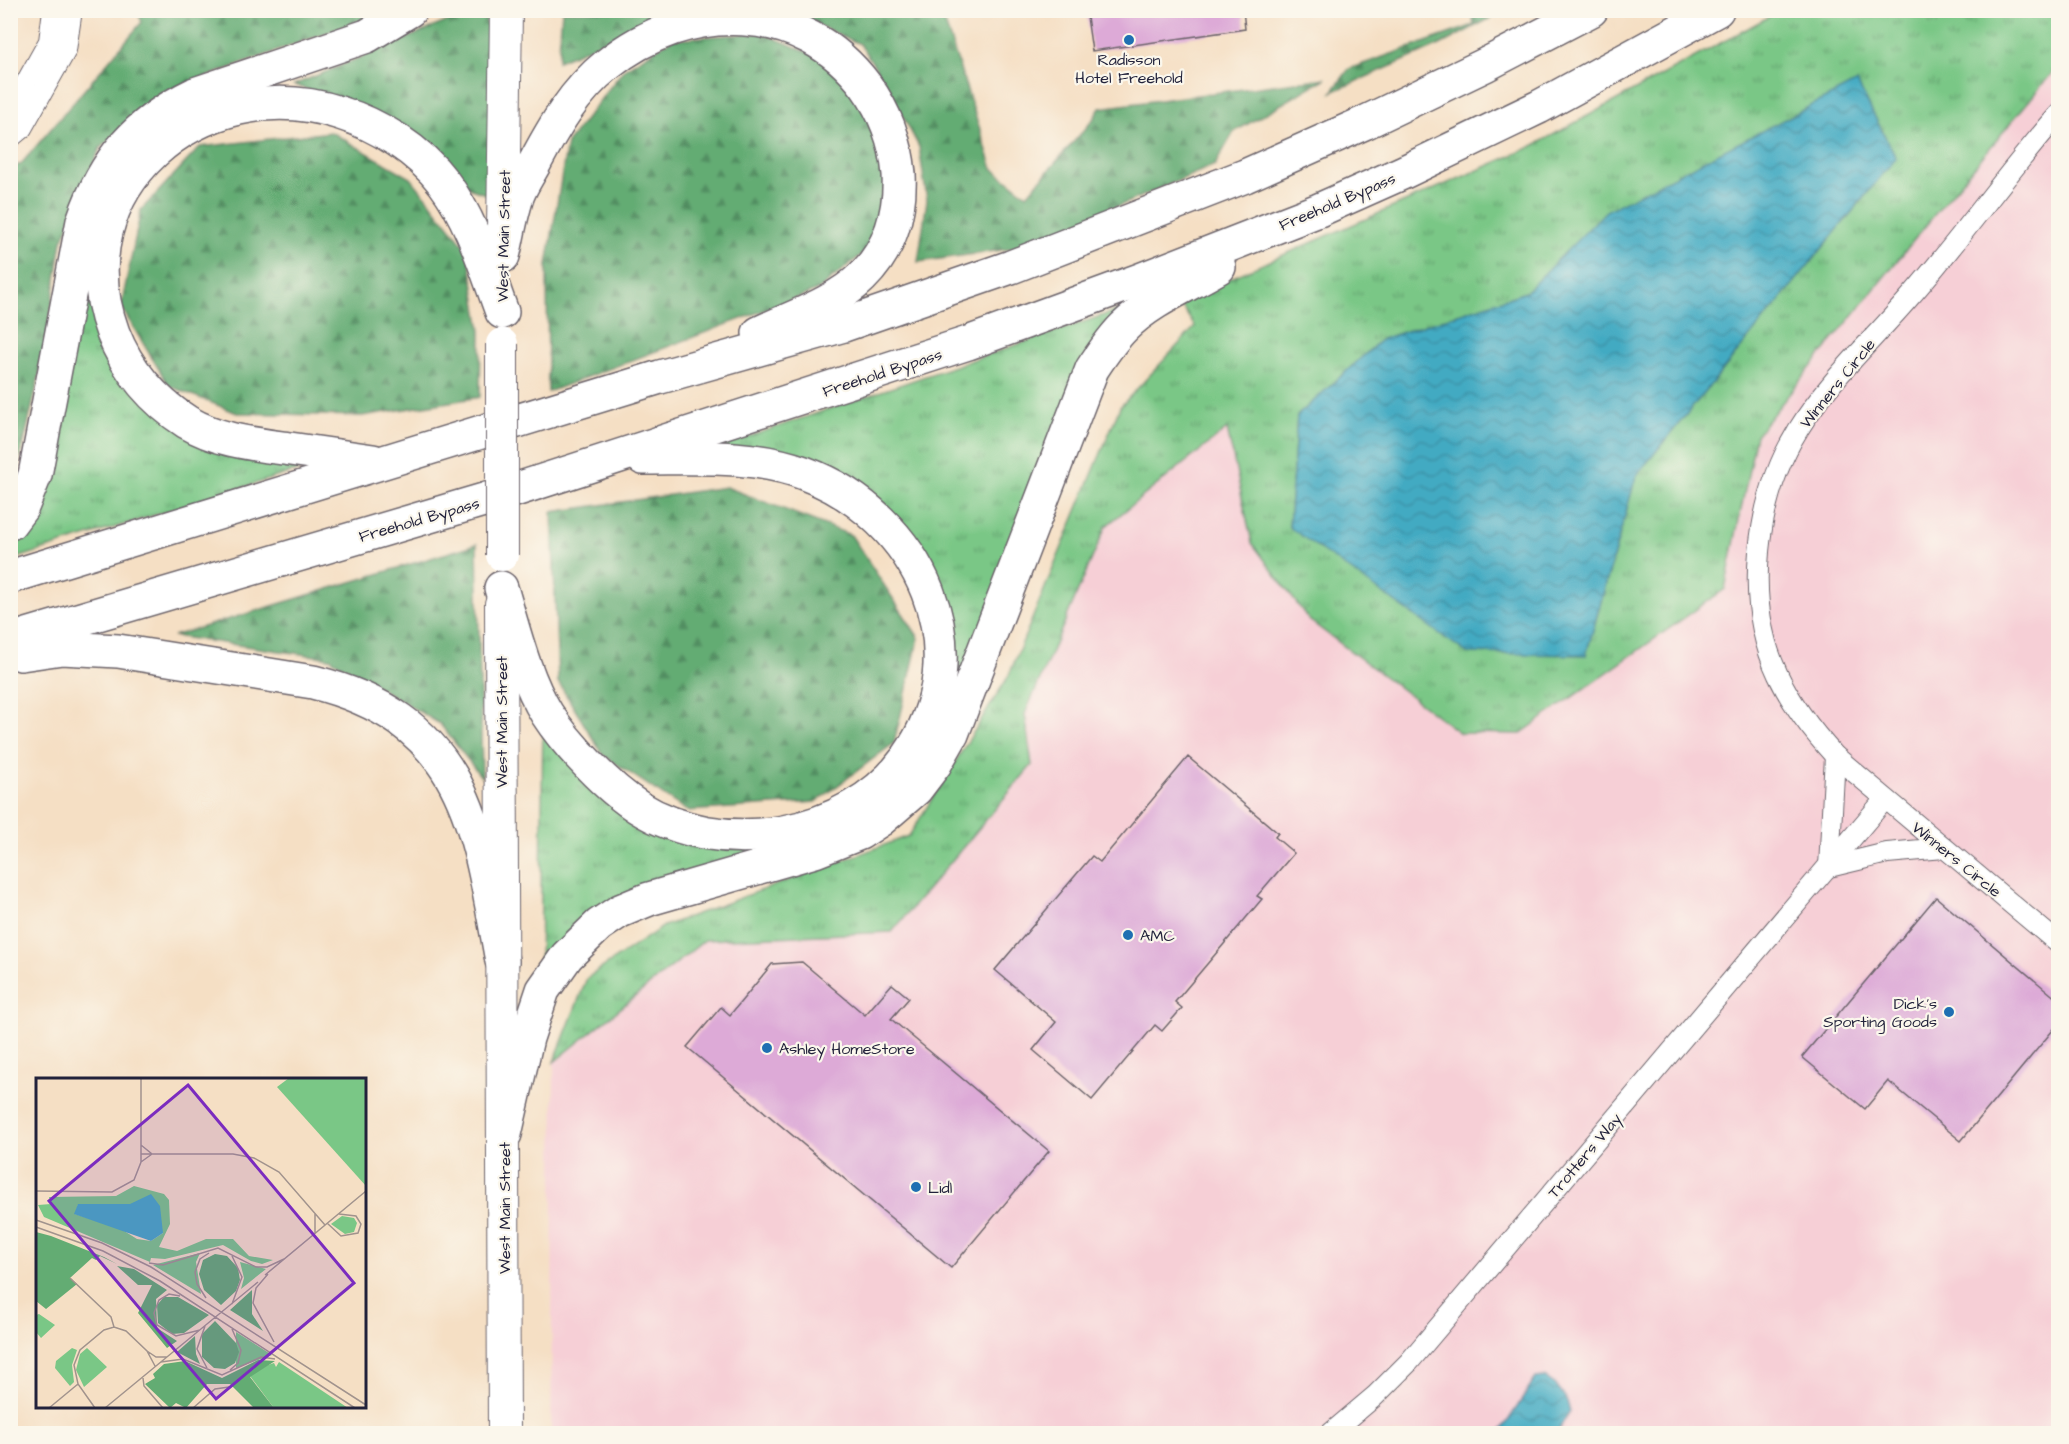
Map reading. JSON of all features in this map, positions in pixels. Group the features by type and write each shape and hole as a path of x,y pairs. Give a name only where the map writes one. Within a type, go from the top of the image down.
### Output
{"highway":[{"path":"10,523 25,500 35,475 83,221 90,200 113,159 140,129 175,103 195,94 367,36 410,10"},
{"path":"10,577 915,302 1106,232 1245,176 1364,123 1485,65 1591,10"},
{"name":"Freehold Bypass","path":"10,640 487,499 969,343 1140,280 1319,210 1402,173 1539,107 1717,10"},
{"path":"503,256 518,194 546,142 578,93 606,65 626,50 655,34 685,23 731,17 781,24 826,47 858,76 873,96 892,138 898,159 900,187 896,216 887,242 874,264 847,290 679,372"},
{"path":"384,462 225,439 188,422 167,408 133,371 118,346 108,320 103,292 102,264 107,232 115,209 128,183 145,161 166,141 189,125 240,107 269,103 297,104 326,108 353,117 403,144 442,180 455,198 477,245 502,312"},
{"path":"505,1134 527,1038 543,990 567,956 599,925 620,911 649,899 838,843 880,820 916,789 935,764 952,734 1083,388 1107,345 1124,327 1151,305 1319,210"},
{"path":"501,588 525,665 547,714 579,754 613,786 638,807 663,819 694,830 722,835 753,836 782,833 811,825 851,808 897,771 920,737 932,708 939,681 941,650 938,624 927,588 903,546 885,524 866,507 842,491 802,472 781,466 707,458 611,458"},
{"path":"10,655 62,648 118,651 313,682 337,688 382,707 426,742 447,768 460,790 471,816 483,859 502,961"}],"main road":[{"name":"West Main Street","path":"504,1434 505,1134 501,588 506,10"}],"street":[{"path":"10,111 49,41 53,10"},
{"path":"10,138 22,128 66,50 72,10"},
{"name":"Winners Circle","path":"2058,115 1910,297 1820,398 1784,454 1774,477 1761,529 1757,561 1762,621 1769,652 1778,674 1809,725 1835,756 2058,943"},
{"path":"1835,756 1828,867 1887,853 1944,848"},
{"name":"Trotters Way","path":"1330,1434 1375,1396 1409,1362 1885,799"}],"shaded area":[{"path":"2058,66 2058,1433 551,1434 554,1060 705,940 892,932 1032,765 1025,714 1106,526 1227,429 1252,543 1725,589 1756,435"}],"green space":[{"path":"137,11 386,11 162,93 100,148 62,241 45,350 21,455 11,472 11,168 21,164 142,22"},
{"path":"472,11 486,11 494,197 471,189 379,114 294,85"},
{"path":"562,11 675,11 558,61"},
{"path":"776,11 941,11 993,169 1027,195 1092,121 1100,108 1326,78 1234,132 1215,165 1023,247 918,262 927,200 919,147 885,82 860,44 794,14"},
{"path":"1472,11 1504,11 1440,45 1332,92 1349,69 1474,25"},
{"path":"1779,11 2058,11 2058,66 1756,435 1725,589 1520,734 1460,733 1309,620 1252,543 1227,429 1106,526 1025,714 1032,765 892,932 705,940 554,1062 587,978 664,926 909,836 1008,677 1120,407 1195,327 1179,302 1180,300 1531,147","holes":["1857,83 1896,158 1636,476 1586,655 1289,527 1297,416 1382,339 1526,292"]},
{"path":"762,33 827,60 880,126 889,204 877,242 818,290 548,392 547,265 567,143 624,69 672,39"},
{"path":"331,132 411,178 468,250 481,331 480,397 362,416 237,413 169,386 121,307 141,210 200,147"},
{"path":"85,278 105,344 206,446 305,468 11,560 11,542 23,531"},
{"path":"1142,302 944,724 955,661 882,504 721,446"},
{"path":"726,487 851,535 919,638 894,743 816,802 687,811 603,755 558,682 552,512"},
{"path":"477,544 482,778 440,724 330,658 173,636"},
{"path":"543,716 595,791 782,848 700,876 540,977"}],"water":[{"path":"1857,82 1896,158 1636,476 1586,655 1467,653 1289,527 1297,416 1382,339 1526,292 1606,211"},
{"path":"1544,1377 1561,1391 1570,1411 1556,1433 1500,1433 1536,1378"}],"building":[{"name":"Radisson Hotel Freehold","path":"1086,10 1243,10 1245,29 1092,51"},
{"name":"AMC","path":"1188,757 1278,833 1275,837 1294,853 1257,896 1262,899 1175,1002 1182,1008 1162,1031 1155,1025 1092,1100 1033,1050 1056,1022 995,970 1092,856 1100,862"},
{"name":"Dick's Sporting Goods","path":"1936,897 2058,1000 2058,1024 1961,1141 1888,1081 1865,1109 1802,1057"},
{"path":"802,962 865,1015 892,984 909,998 891,1019 1049,1151 951,1268 687,1047 721,1007 730,1015 772,964"}],"place":[{"name":"Radisson Hotel Freehold","path":"1129,40"},
{"name":"AMC","path":"1128,935"},
{"name":"Dick's Sporting Goods","path":"1949,1012"},
{"name":"Ashley HomeStore","path":"767,1048"},
{"name":"Lidl","path":"916,1187"}]}
